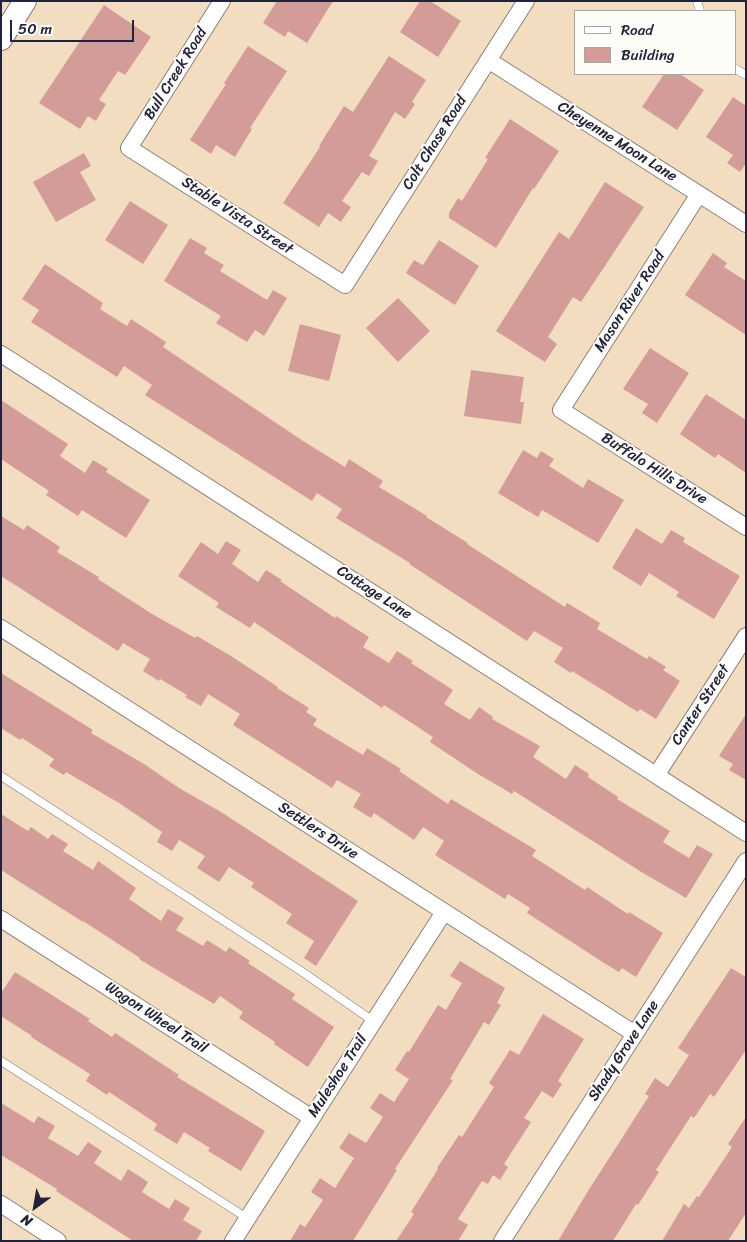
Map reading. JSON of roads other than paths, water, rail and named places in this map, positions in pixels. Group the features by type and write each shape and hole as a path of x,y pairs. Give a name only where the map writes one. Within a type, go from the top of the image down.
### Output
{"main road":[{"path":"1,39 26,1"}],"street":[{"name":"Bull Creek Road","path":"129,148 222,1"},
{"name":"Colt Chase Road","path":"345,285 526,1"},
{"name":"Cheyenne Moon Lane","path":"488,60 746,224"},
{"name":"Stable Vista Street","path":"129,148 345,285"},
{"name":"Mason River Road","path":"562,410 699,194"},
{"name":"Cottage Lane","path":"1,354 746,833"},
{"name":"Buffalo Hills Drive","path":"562,410 746,527"},
{"name":"Settlers Drive","path":"1,628 635,1034"},
{"name":"Canter Street","path":"657,774 746,636"},
{"name":"Shady Grove Lane","path":"502,1241 746,861"},
{"name":"Muleshoe Trail","path":"233,1241 444,912"},
{"name":"Wagon Wheel Trail","path":"1,919 312,1118"},
{"path":"1,1204 58,1241"}],"lane":[{"path":"1,776 301,971 373,1021"},
{"path":"1,1061 247,1218"}]}
